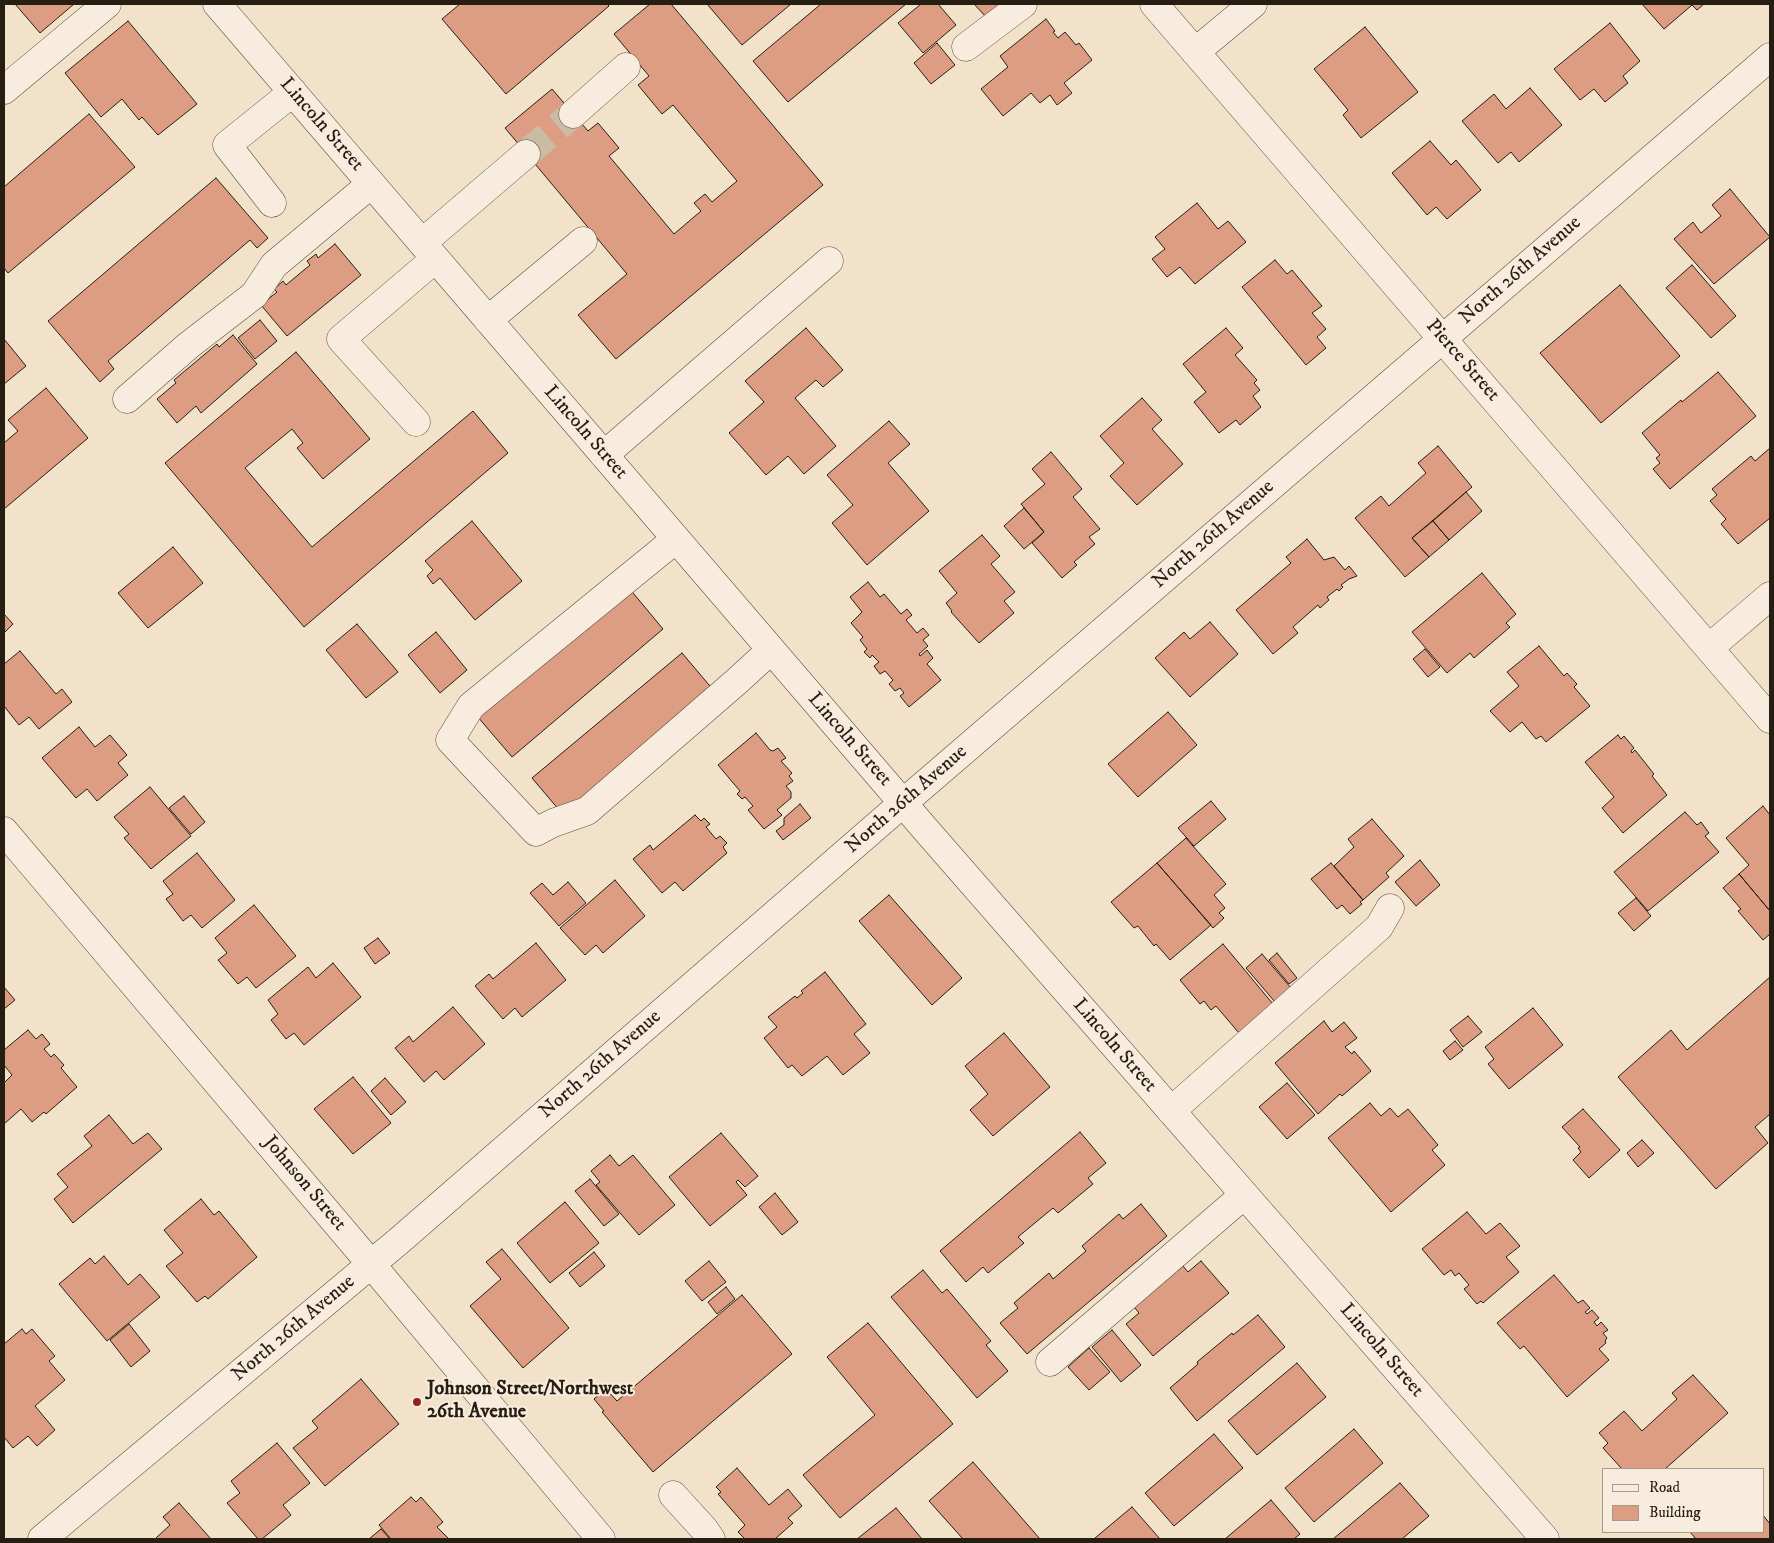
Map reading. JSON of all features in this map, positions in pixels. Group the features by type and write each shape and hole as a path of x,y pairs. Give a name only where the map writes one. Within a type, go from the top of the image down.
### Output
{"street":[{"path":"4,90 107,4"},
{"name":"Lincoln Street","path":"217,4 903,803 1545,1539"},
{"path":"966,47 1024,4"},
{"name":"Pierce Street","path":"1154,4 1770,719"},
{"path":"1195,52 1253,4"},
{"name":"North 26th Avenue","path":"42,1539 372,1264 903,803 1770,57"},
{"path":"572,114 626,68"},
{"path":"272,203 228,145 293,92"},
{"path":"416,422 341,339 526,154"},
{"path":"127,399 189,345 254,295 274,265 372,184"},
{"path":"488,320 583,241"},
{"path":"604,455 829,261"},
{"path":"676,539 471,706 450,740 536,832 553,822 587,810 771,650"},
{"path":"1709,648 1770,596"},
{"name":"Johnson Street","path":"4,831 372,1264 601,1539"},
{"path":"1171,1111 1379,928 1390,908"},
{"path":"1050,1362 1244,1195"},
{"path":"673,1495 711,1539"}],"building":[{"path":"15,4 74,4 40,33"},
{"path":"460,4 607,4 609,6 506,94 442,19"},
{"path":"650,4 671,4 823,185 616,359 578,315 627,274 505,128 552,89 588,131 598,123 619,148 609,156 674,234 701,211 694,203 705,194 712,202 737,181 673,105 662,114 638,85 649,76 614,34"},
{"path":"707,4 791,4 742,45"},
{"path":"821,4 906,4 788,102 753,61"},
{"path":"921,4 938,4 956,25 923,53 898,23"},
{"path":"974,4 1004,4 987,18"},
{"path":"1642,4 1704,4 1697,10 1692,5 1664,29"},
{"path":"1046,19 1058,38 1065,32 1076,45 1079,43 1092,60 1064,83 1072,93 1057,105 1050,95 1040,103 1031,93 1003,116 981,89 1008,67 1000,56"},
{"path":"128,21 197,104 158,135 142,117 139,120 122,99 101,117 65,73"},
{"path":"1610,23 1640,61 1623,76 1628,83 1605,102 1594,89 1580,100 1554,69"},
{"path":"1365,27 1418,92 1361,138 1343,115 1348,110 1314,69"},
{"path":"937,43 955,65 931,84 914,63"},
{"path":"1530,88 1562,125 1519,162 1511,152 1498,163 1462,121 1494,94 1506,109"},
{"path":"89,114 135,167 8,273 4,268 4,187"},
{"path":"1430,141 1451,165 1456,160 1481,190 1447,219 1436,207 1427,215 1392,173"},
{"path":"216,178 268,238 257,248 250,240 108,361 114,369 100,382 48,321"},
{"path":"1730,189 1770,237 1714,284 1674,239 1693,222 1701,233 1721,216 1712,205"},
{"path":"1197,203 1218,229 1228,221 1246,242 1195,284 1180,267 1167,277 1152,259 1165,249 1155,237"},
{"path":"335,244 361,275 287,336 261,305 277,292 274,289 283,281 286,285 310,265 307,261 316,254 318,258"},
{"path":"1275,260 1287,274 1292,270 1322,306 1312,313 1326,329 1317,337 1326,348 1306,365 1242,287"},
{"path":"1692,265 1736,316 1711,338 1666,288"},
{"path":"1620,285 1680,356 1601,423 1540,353"},
{"path":"260,320 277,341 255,359 238,338"},
{"path":"806,328 843,370 823,387 816,380 795,398 836,446 804,474 788,456 766,475 729,433 764,402 745,381"},
{"path":"1226,328 1243,348 1235,355 1257,380 1254,383 1260,390 1253,396 1261,407 1240,425 1236,420 1219,433 1194,402 1206,392 1183,364"},
{"path":"233,335 257,364 201,413 196,406 177,423 157,399 176,383 174,380 217,344 219,347"},
{"path":"4,339 26,366 4,384"},
{"path":"296,352 370,439 323,479 297,448 303,443 292,429 245,468 312,547 473,411 508,453 304,627 165,463"},
{"path":"1718,372 1756,416 1670,489 1653,469 1660,463 1656,458 1660,455 1642,433"},
{"path":"46,388 88,438 4,509 4,443 18,431 8,420"},
{"path":"1142,398 1162,420 1152,429 1183,464 1137,505 1110,476 1124,463 1100,436"},
{"path":"889,421 910,444 888,463 929,511 867,565 832,523 853,505 827,475"},
{"path":"1438,446 1472,487 1412,538 1429,557 1405,577 1355,518 1381,496 1389,506 1426,473 1418,463"},
{"path":"1770,448 1770,518 1738,544 1721,524 1726,519 1710,501 1717,495 1712,489 1751,456 1755,461"},
{"path":"1051,452 1082,489 1073,497 1100,529 1089,537 1095,544 1074,562 1077,565 1062,578 1032,543 1044,532 1021,504 1045,484 1032,469"},
{"path":"1466,492 1482,511 1449,540 1433,521"},
{"path":"1024,508 1044,532 1024,549 1004,526"},
{"path":"472,521 522,581 475,620 440,578 433,584 427,576 433,570 425,561"},
{"path":"1433,521 1449,540 1429,557 1412,538"},
{"path":"982,535 1000,556 991,564 1015,592 1004,601 1014,613 979,643 951,612 946,603 957,593 939,571"},
{"path":"1307,539 1324,560 1334,557 1345,570 1349,566 1357,576 1341,585 1343,587 1327,597 1329,600 1320,608 1318,605 1293,627 1298,633 1273,654 1236,610 1291,563 1286,557"},
{"path":"173,547 203,583 148,628 118,593"},
{"path":"1482,573 1516,614 1506,623 1510,627 1474,658 1470,653 1447,673 1412,632"},
{"path":"868,582 880,597 884,594 901,614 907,609 912,615 906,620 917,633 923,628 929,635 923,640 928,646 919,654 920,656 927,650 933,658 927,664 941,680 909,707 900,696 904,693 900,688 895,691 889,684 893,680 885,671 880,674 874,666 879,662 872,655 870,658 864,652 867,649 860,640 863,637 851,623 862,612 850,597"},
{"path":"629,588 663,629 512,757 477,716"},
{"path":"4,614 13,624 4,633"},
{"path":"1210,622 1238,654 1190,697 1155,658 1184,632 1190,639"},
{"path":"357,624 398,672 366,698 326,650"},
{"path":"436,632 467,670 440,693 408,655"},
{"path":"1539,646 1564,676 1567,673 1577,684 1574,687 1590,706 1546,742 1541,736 1536,739 1522,722 1510,732 1490,711 1519,686 1507,672"},
{"path":"1425,649 1440,667 1428,677 1413,659"},
{"path":"20,651 56,694 62,689 72,702 39,729 29,717 19,725 4,706 4,664"},
{"path":"682,653 715,692 565,817 532,778"},
{"path":"1168,712 1197,745 1138,797 1108,764"},
{"path":"79,727 95,747 110,735 127,755 118,763 128,775 97,801 87,789 76,798 42,758"},
{"path":"756,733 770,750 773,751 778,748 786,758 781,761 792,773 789,776 793,781 786,786 791,792 791,798 777,810 782,815 764,829 748,810 753,806 745,797 742,799 737,794 740,791 718,765"},
{"path":"1618,735 1621,739 1624,736 1634,748 1631,751 1632,753 1635,750 1654,774 1652,776 1667,795 1623,833 1602,808 1614,797 1585,762"},
{"path":"150,787 191,836 151,869 124,838 129,834 114,817"},
{"path":"184,796 205,822 191,834 169,808"},
{"path":"1211,801 1226,819 1194,846 1178,828"},
{"path":"800,804 811,818 783,840 776,831 784,825 784,818"},
{"path":"1763,806 1770,815 1770,911 1739,874 1749,865 1726,838"},
{"path":"1685,812 1697,825 1701,822 1709,833 1705,836 1719,852 1648,911 1614,872"},
{"path":"695,815 701,821 704,818 710,824 706,827 716,839 720,836 727,843 723,847 727,853 683,891 675,882 662,893 633,859 650,845 653,850"},
{"path":"1372,819 1404,856 1386,873 1389,877 1363,900 1334,866 1354,847 1348,839"},
{"path":"1186,838 1226,884 1214,895 1225,908 1219,913 1224,918 1213,928 1157,863"},
{"path":"197,853 235,900 202,928 191,915 183,921 166,899 173,894 163,881"},
{"path":"1420,860 1440,885 1416,906 1395,882"},
{"path":"1157,863 1211,925 1170,960 1156,944 1154,946 1138,926 1134,928 1111,902"},
{"path":"1331,863 1363,900 1360,902 1362,904 1350,914 1342,905 1337,909 1311,879"},
{"path":"1739,874 1770,911 1770,934 1763,940 1738,911 1741,909 1723,888"},
{"path":"615,880 645,916 603,953 596,945 585,955 560,928"},
{"path":"568,882 586,903 559,926 530,893 542,883 553,895"},
{"path":"889,895 962,978 932,1005 859,921"},
{"path":"1636,898 1651,916 1634,931 1618,913"},
{"path":"254,905 296,956 256,988 247,977 238,984 218,960 227,953 215,938"},
{"path":"378,938 390,953 375,964 364,948"},
{"path":"536,943 566,980 522,1017 515,1008 503,1019 475,986 489,974 493,979"},
{"path":"1223,944 1273,1004 1239,1033 1216,1006 1211,1010 1204,1001 1200,1004 1180,980"},
{"path":"1277,953 1297,978 1289,984 1269,960"},
{"path":"1262,954 1291,988 1275,1002 1246,968"},
{"path":"333,963 361,997 304,1045 294,1033 286,1039 271,1020 278,1014 268,1000 308,967 316,978"},
{"path":"825,972 866,1024 854,1034 870,1053 843,1075 827,1056 802,1076 792,1065 788,1068 764,1038 777,1027 768,1017 795,996 797,998 803,993 801,991"},
{"path":"1770,977 1770,1114 1755,1127 1768,1143 1716,1189 1618,1077 1671,1030 1687,1050"},
{"path":"4,987 15,1000 4,1009"},
{"path":"453,1007 485,1044 444,1080 436,1071 424,1082 395,1048 409,1036 413,1042"},
{"path":"1533,1008 1563,1045 1509,1089 1488,1064 1494,1059 1485,1047"},
{"path":"1468,1016 1482,1032 1463,1047 1450,1030"},
{"path":"1324,1021 1332,1032 1344,1022 1357,1038 1345,1047 1352,1054 1354,1051 1371,1071 1342,1096 1340,1094 1318,1114 1275,1063"},
{"path":"28,1030 36,1039 42,1034 50,1044 44,1049 51,1057 54,1054 64,1065 61,1068 77,1087 46,1114 44,1112 32,1122 21,1109 4,1124 4,1083 12,1075 4,1065 4,1050"},
{"path":"1004,1033 1050,1087 993,1136 970,1110 988,1094 965,1066"},
{"path":"1455,1041 1463,1050 1450,1060 1443,1051"},
{"path":"353,1077 391,1123 353,1154 314,1109"},
{"path":"385,1078 406,1102 391,1115 371,1091"},
{"path":"1287,1083 1315,1115 1287,1139 1259,1107"},
{"path":"1370,1103 1381,1116 1390,1108 1398,1117 1408,1109 1438,1145 1432,1150 1445,1165 1391,1212 1328,1138"},
{"path":"1583,1109 1620,1150 1589,1178 1573,1160 1581,1152 1578,1148 1580,1147 1562,1127"},
{"path":"109,1115 133,1144 148,1133 162,1149 73,1223 54,1199 68,1187 57,1174 92,1146 84,1136"},
{"path":"1080,1132 1106,1163 1088,1178 1093,1184 1058,1213 1053,1208 1018,1237 1024,1243 988,1273 983,1267 966,1282 940,1251"},
{"path":"721,1133 758,1176 745,1187 738,1180 736,1182 747,1195 710,1226 669,1177"},
{"path":"1642,1140 1654,1153 1638,1167 1627,1153"},
{"path":"610,1155 619,1166 633,1155 675,1205 639,1235 596,1185 600,1182 591,1171"},
{"path":"590,1179 619,1214 604,1226 575,1191"},
{"path":"775,1193 798,1222 782,1235 759,1207"},
{"path":"201,1199 214,1215 219,1211 257,1257 208,1299 205,1296 197,1302 166,1266 183,1253 164,1230"},
{"path":"565,1202 599,1243 550,1283 517,1243"},
{"path":"1141,1204 1167,1236 1027,1354 1000,1323 1018,1308 1014,1303 1049,1273 1053,1279 1086,1251 1082,1246 1119,1214 1123,1219"},
{"path":"1467,1212 1486,1234 1500,1223 1520,1246 1506,1257 1519,1272 1483,1303 1481,1301 1477,1304 1464,1289 1469,1285 1459,1273 1455,1276 1451,1270 1444,1275 1422,1249"},
{"path":"502,1249 569,1328 523,1368 470,1306 501,1279 486,1262"},
{"path":"594,1252 605,1266 580,1287 569,1273"},
{"path":"104,1256 128,1285 140,1274 160,1297 107,1341 59,1284 90,1258 95,1264"},
{"path":"709,1261 726,1282 702,1301 685,1281"},
{"path":"1201,1261 1229,1293 1153,1356 1126,1324 1139,1313 1134,1307 1183,1266 1188,1272"},
{"path":"923,1270 942,1293 947,1289 991,1341 986,1345 1008,1371 977,1398 891,1297"},
{"path":"1554,1275 1578,1303 1583,1300 1590,1308 1585,1312 1587,1314 1592,1310 1599,1318 1594,1322 1597,1326 1601,1322 1608,1330 1603,1333 1607,1338 1606,1343 1599,1349 1609,1360 1567,1397 1524,1346 1520,1349 1497,1323"},
{"path":"726,1287 735,1299 717,1314 708,1302"},
{"path":"742,1295 792,1354 653,1472 602,1412 604,1411 594,1399 606,1389 617,1401"},
{"path":"1258,1315 1285,1347 1197,1421 1170,1388 1198,1364 1197,1362 1232,1333 1233,1335"},
{"path":"868,1323 953,1424 840,1518 803,1475 875,1415 827,1357"},
{"path":"129,1324 150,1351 131,1367 110,1340"},
{"path":"22,1329 26,1334 32,1329 55,1356 49,1361 65,1380 35,1406 55,1430 37,1446 28,1436 13,1448 4,1437 4,1344"},
{"path":"1112,1330 1141,1365 1121,1382 1092,1347"},
{"path":"1089,1348 1110,1372 1089,1390 1068,1367"},
{"path":"1297,1363 1326,1397 1257,1455 1228,1421"},
{"path":"1693,1375 1728,1413 1666,1468 1621,1468 1603,1448 1608,1443 1599,1433 1624,1411 1642,1431 1677,1399 1672,1393"},
{"path":"361,1379 399,1424 325,1486 293,1448 318,1428 312,1421"},
{"path":"1354,1429 1383,1463 1314,1522 1285,1488"},
{"path":"1214,1434 1243,1468 1174,1526 1145,1493"},
{"path":"277,1443 310,1483 283,1505 291,1515 262,1539 258,1539 227,1503 240,1493 231,1481"},
{"path":"973,1462 1040,1539 963,1539 929,1501"},
{"path":"737,1468 769,1505 788,1489 802,1506 788,1518 793,1523 775,1539 745,1539 738,1532 745,1525 718,1494 721,1492 716,1487"},
{"path":"1400,1483 1429,1516 1402,1539 1333,1539"},
{"path":"411,1497 416,1502 421,1497 443,1522 437,1527 449,1539 391,1539 379,1525"},
{"path":"1271,1500 1300,1534 1294,1539 1225,1539"},
{"path":"179,1503 211,1539 156,1538 170,1525 163,1517"},
{"path":"1132,1507 1160,1539 1095,1538"},
{"path":"896,1508 922,1539 857,1539"},
{"path":"1764,1516 1770,1524 1770,1539 1696,1539 1691,1533 1764,1533"},
{"path":"381,1529 390,1539 369,1539"}],"tunnel":[{"path":"526,154 573,114"}],"place":[{"name":"Johnson Street/Northwest 26th Avenue","path":"417,1402"}]}
